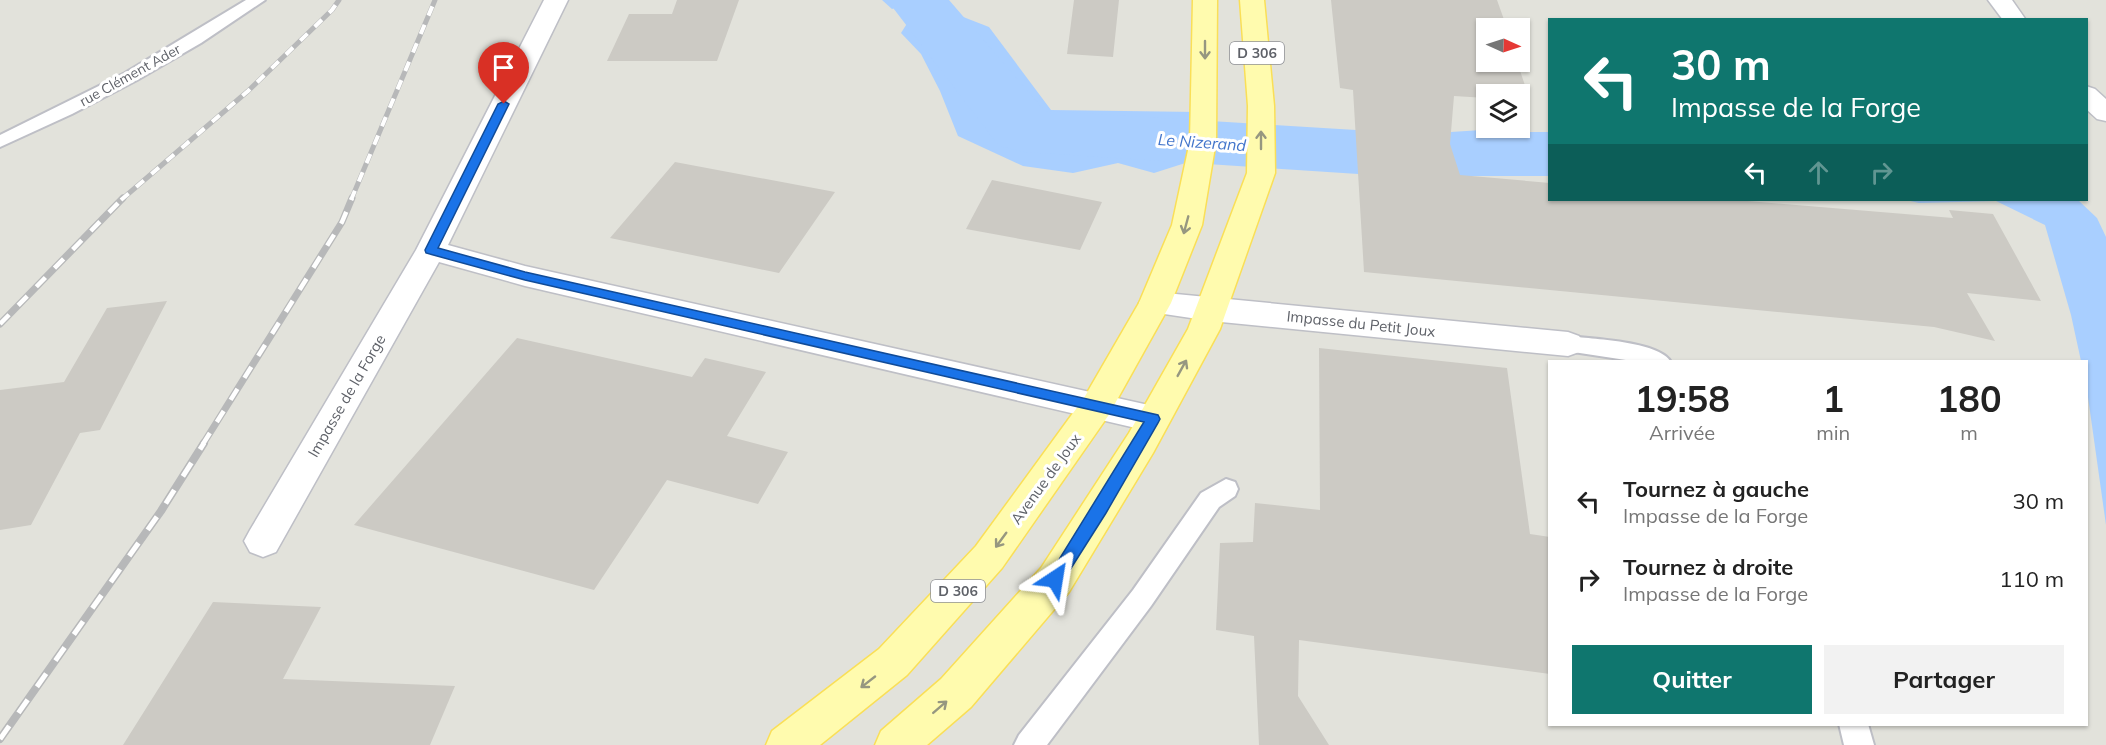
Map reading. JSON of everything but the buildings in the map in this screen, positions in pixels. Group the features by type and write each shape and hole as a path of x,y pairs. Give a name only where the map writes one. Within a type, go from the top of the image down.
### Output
{"main road":[{"name":"Avenue de Joux","path":"787,745 893,662 989,557 1096,407 1155,303 1187,225 1203,141 1205,0"},
{"name":"D 306","path":"896,745 956,693 1055,579 1090,526 1203,330 1261,173 1261,106 1252,0"}],"street":[{"name":"Impasse de la Forge","path":"263,541 431,250 556,0"},
{"path":"2000,0 2013,18"},
{"path":"2088,96 2106,113"},
{"path":"431,250 525,276 1153,419"},
{"name":"Impasse du Petit Joux","path":"1155,303 1568,344"}],"lane":[{"name":"rue Clément Ader","path":"0,142 126,78 221,24 257,0"},
{"path":"1568,344 1643,354 1656,360"},
{"path":"1029,745 1143,598 1210,500 1226,489"},
{"path":"1854,726 1859,745"}],"shaded area":[{"path":"0,0 2106,0 2106,745 0,745"}],"water":[{"path":"882,0 929,0 953,13 989,27 1051,110 1197,112 1201,158 1154,173 1118,163 1073,173 1023,166 958,136 940,91 921,54 901,33 908,22 898,7 892,9"},
{"path":"1476,130 1476,138 1530,138 1530,133 1548,135 1548,174 1457,164 1450,144 1451,132"},
{"path":"1910,201 1996,201 1919,203"},
{"path":"1996,201 2079,201 2097,218 2106,237 2106,525 2088,397 2088,360 2081,360 2071,315 2045,225"}],"waterway":[{"name":"Le Nizerand","path":"917,0 1024,131 1389,154 1548,154"}],"railway":[{"path":"121,200 248,91 332,10 339,0"},
{"path":"351,200 435,0"},
{"path":"203,444 342,222 352,198"},
{"path":"0,324 121,200"},
{"path":"0,739 161,511 204,443"}],"route":[{"path":"504,104 431,250 525,276 1153,419 1141,443 1055,579"}]}
